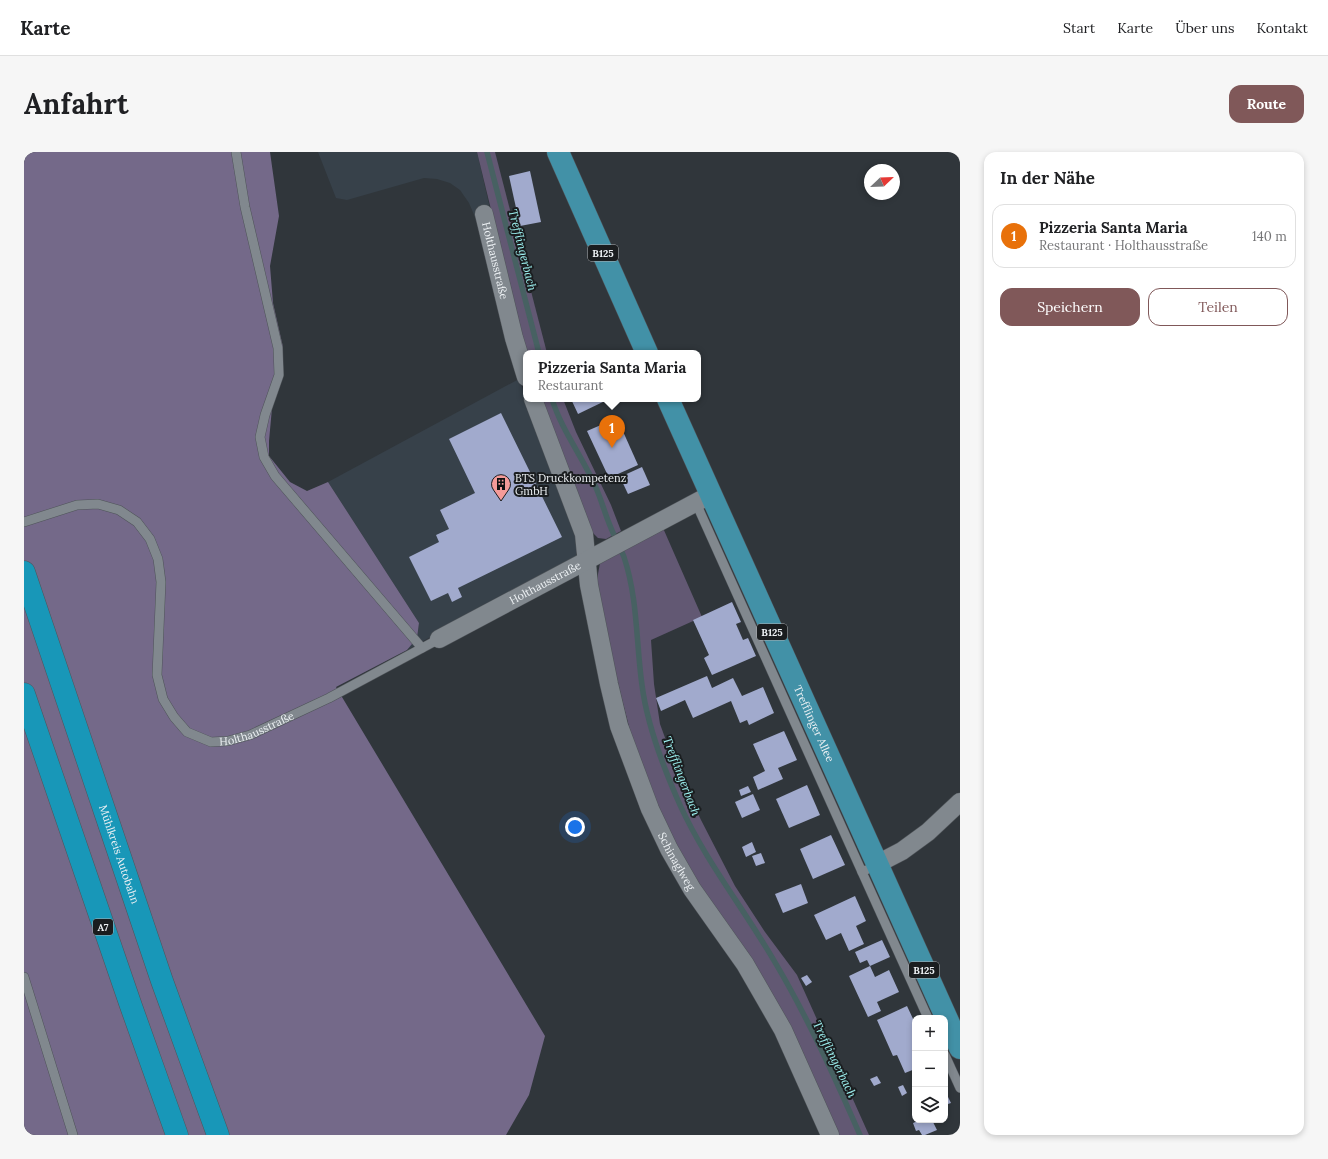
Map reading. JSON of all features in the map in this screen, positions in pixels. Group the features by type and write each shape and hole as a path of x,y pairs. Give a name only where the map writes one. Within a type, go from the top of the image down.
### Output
{"highway":[{"name":"Mühlkreis Autobahn","path":"24,572 162,981 218,1135"},
{"name":"A7","path":"24,694 130,1006 177,1135"}],"main road":[{"name":"B125","path":"558,152 646,350"},
{"name":"Trefflinger Allee","path":"669,402 703,499 876,865 960,1048"}],"street":[{"name":"Holthausstraße","path":"484,214 514,338 523,367"},
{"name":"Holthausstraße","path":"534,402 584,534 587,561"},
{"name":"Holthausstraße","path":"440,639 703,499"},
{"name":"Schinaglweg","path":"587,561 589,585 598,634 619,726 650,809 669,849 692,888 745,964 783,1030 830,1135"},
{"path":"876,865 902,851 928,832 960,802"}],"lane":[{"path":"236,152 245,207 278,348 279,374 265,415 260,437 264,457 275,476 422,648"},
{"name":"Holthausstraße","path":"24,522 77,505 98,504 119,510 137,522 150,539 158,559 161,582 157,675 162,699 174,717 188,732 211,742 228,741 250,735 329,698 440,639"},
{"path":"876,865 927,1015"},
{"path":"24,977 73,1135"},
{"path":"948,1062 960,1088"}],"shaded area":[{"path":"24,152 270,152 279,216 270,266 273,303 283,347 283,377 272,408 269,456 290,482 307,491 328,482 419,623 417,638 407,650 336,687 545,1036 529,1095 506,1135 24,1135"},
{"path":"318,152 477,152 491,213 475,217 469,203 460,190 450,183 437,179 424,178 347,200 336,198"},
{"path":"477,152 495,152 546,350 525,350"},
{"path":"519,379 523,390 523,402 528,402 573,525 577,542 576,556 407,650 417,638 419,623 328,482"},
{"path":"542,402 564,402 576,432 611,505 621,531 606,539 598,538 591,531"},
{"path":"663,528 702,617 651,640 654,684 660,724 675,765 735,886 765,932 797,975 869,1135 836,1135 688,869 658,808 639,760 614,667 598,589 598,574 600,563"}],"building":[{"path":"530,171 541,222 520,226 509,176"},
{"path":"572,402 603,402 578,414"},
{"name":"BTS Druckkompetenz GmbH","path":"501,413 562,537 458,588 462,597 452,602 448,593 431,601 409,557 439,542 436,535 449,529 440,510 475,493 449,439"},
{"path":"617,418 638,465 609,478 587,431"},
{"path":"642,467 650,485 628,494 620,477"},
{"path":"732,602 741,622 736,624 743,640 748,638 756,656 712,675 704,658 709,655 693,620"},
{"path":"707,676 712,688 733,678 742,696 763,687 774,713 749,725 747,720 740,723 731,701 693,718 685,700 661,711 656,698"},
{"path":"784,731 797,760 778,768 783,779 758,790 753,777 765,771 753,744"},
{"path":"807,785 820,815 789,828 776,799"},
{"path":"748,786 751,792 741,796 739,790"},
{"path":"753,794 760,810 742,818 735,802"},
{"path":"831,835 845,865 813,879 800,849"},
{"path":"752,842 756,852 746,857 742,847"},
{"path":"761,853 765,863 756,866 752,856"},
{"path":"801,884 808,903 783,913 775,894"},
{"path":"855,896 866,921 856,926 864,944 849,951 841,933 826,940 814,915"},
{"path":"882,940 890,957 870,966 867,960 860,963 855,952"},
{"path":"870,966 875,977 889,970 899,992 877,1002 881,1011 868,1017 849,976"},
{"path":"807,975 812,982 806,986 801,978"},
{"path":"907,1006 912,1017 912,1070 905,1073 897,1055 893,1056 877,1020"},
{"path":"877,1076 881,1083 874,1086 870,1079"},
{"path":"903,1085 907,1093 902,1096 898,1087"},
{"path":"948,1097 951,1103 948,1104"},
{"path":"913,1123 934,1123 937,1130 925,1135 922,1135 919,1130 916,1131"}],"waterway":[{"name":"Trefflingerbach","path":"487,152 538,350"},
{"name":"Trefflingerbach","path":"553,402 565,430 595,485 629,573 634,605 644,700 662,762 674,791 690,826 764,944 799,1005 821,1048 860,1135"}],"place":[{"name":"Pizzeria Santa Maria","path":"612,448"},
{"name":"BTS Druckkompetenz GmbH","path":"501,501"}]}
